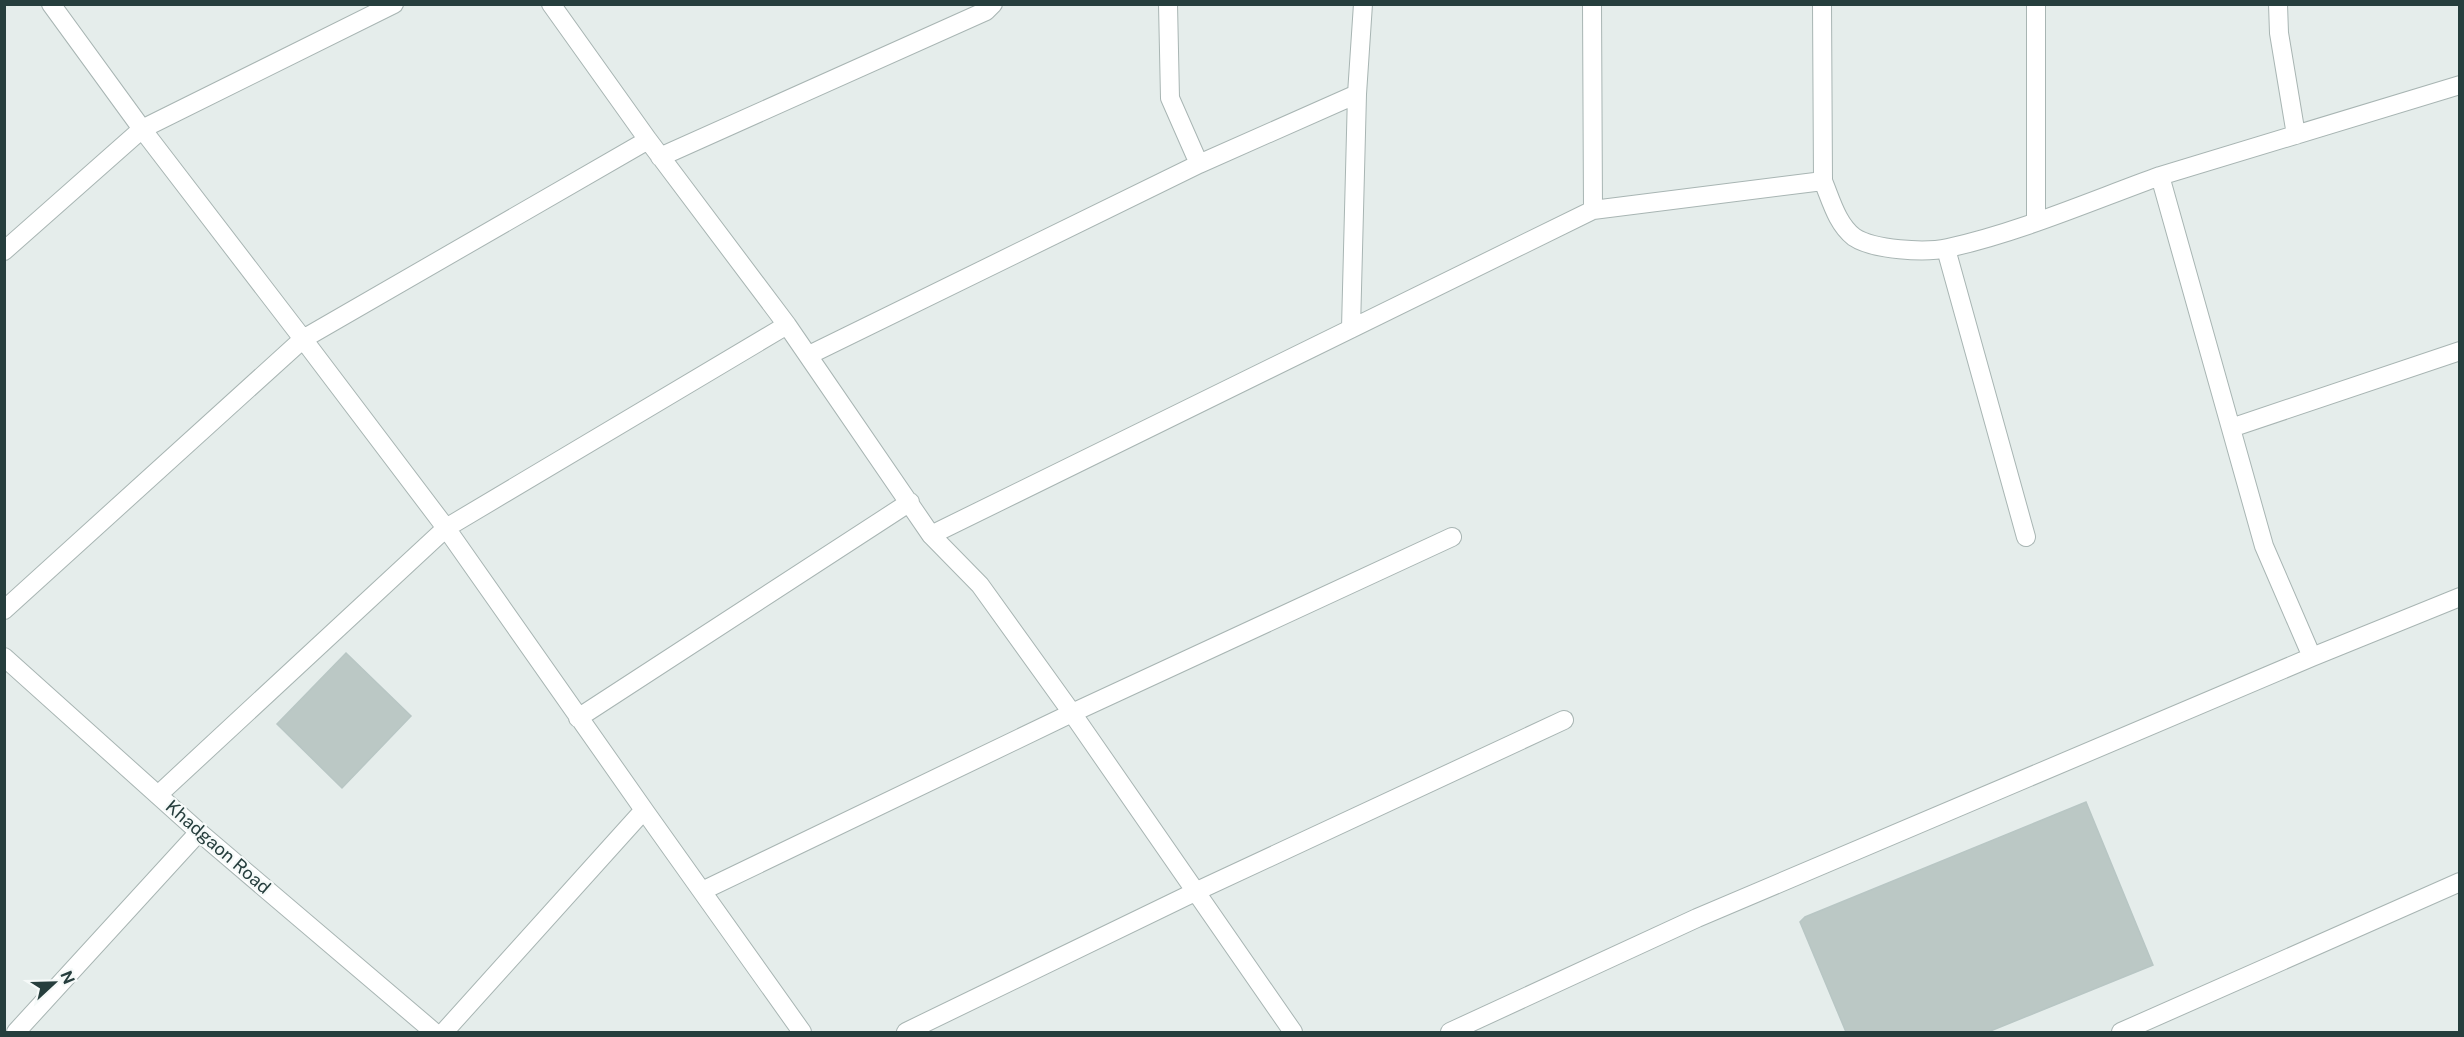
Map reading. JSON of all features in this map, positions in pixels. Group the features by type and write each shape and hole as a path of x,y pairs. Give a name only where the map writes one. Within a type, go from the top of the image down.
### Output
{"street":[{"path":"51,4 142,129 447,528 578,718 802,1032"},
{"path":"4,251 142,129 394,4"},
{"path":"551,4 648,141 809,355 931,535 980,585 1197,891 1293,1032"},
{"path":"660,157 986,11 993,4"},
{"path":"1168,4 1170,99 1199,164"},
{"path":"1351,328 1357,94 1363,4"},
{"path":"1592,4 1593,210"},
{"path":"1822,4 1823,182 1838,219 1854,237 1895,249 1913,251 1946,249 2160,176 2460,85"},
{"path":"2036,4 2036,220"},
{"path":"2278,4 2279,33 2296,135"},
{"path":"809,355 1199,164 1357,94"},
{"path":"4,610 303,339 648,141"},
{"path":"2160,176 2264,546 2312,657"},
{"path":"931,535 1593,210 1823,182"},
{"path":"1946,249 2026,537"},
{"path":"158,795 447,528 787,325"},
{"path":"2231,428 2460,351"},
{"path":"578,718 910,502"},
{"path":"702,891 1072,713 1452,537"},
{"path":"1450,1032 1697,918 2312,657 2460,597"},
{"name":"Khadgaon Road","path":"4,657 199,832 434,1032"},
{"path":"906,1032 1197,891 1564,720"},
{"path":"444,1032 644,810"},
{"path":"16,1032 199,832"},
{"path":"2121,1032 2460,882"}],"building":[{"path":"346,653 411,716 342,788 277,724"},
{"path":"2086,802 2153,965 1988,1032 1846,1032 1800,922 1805,917"}]}
